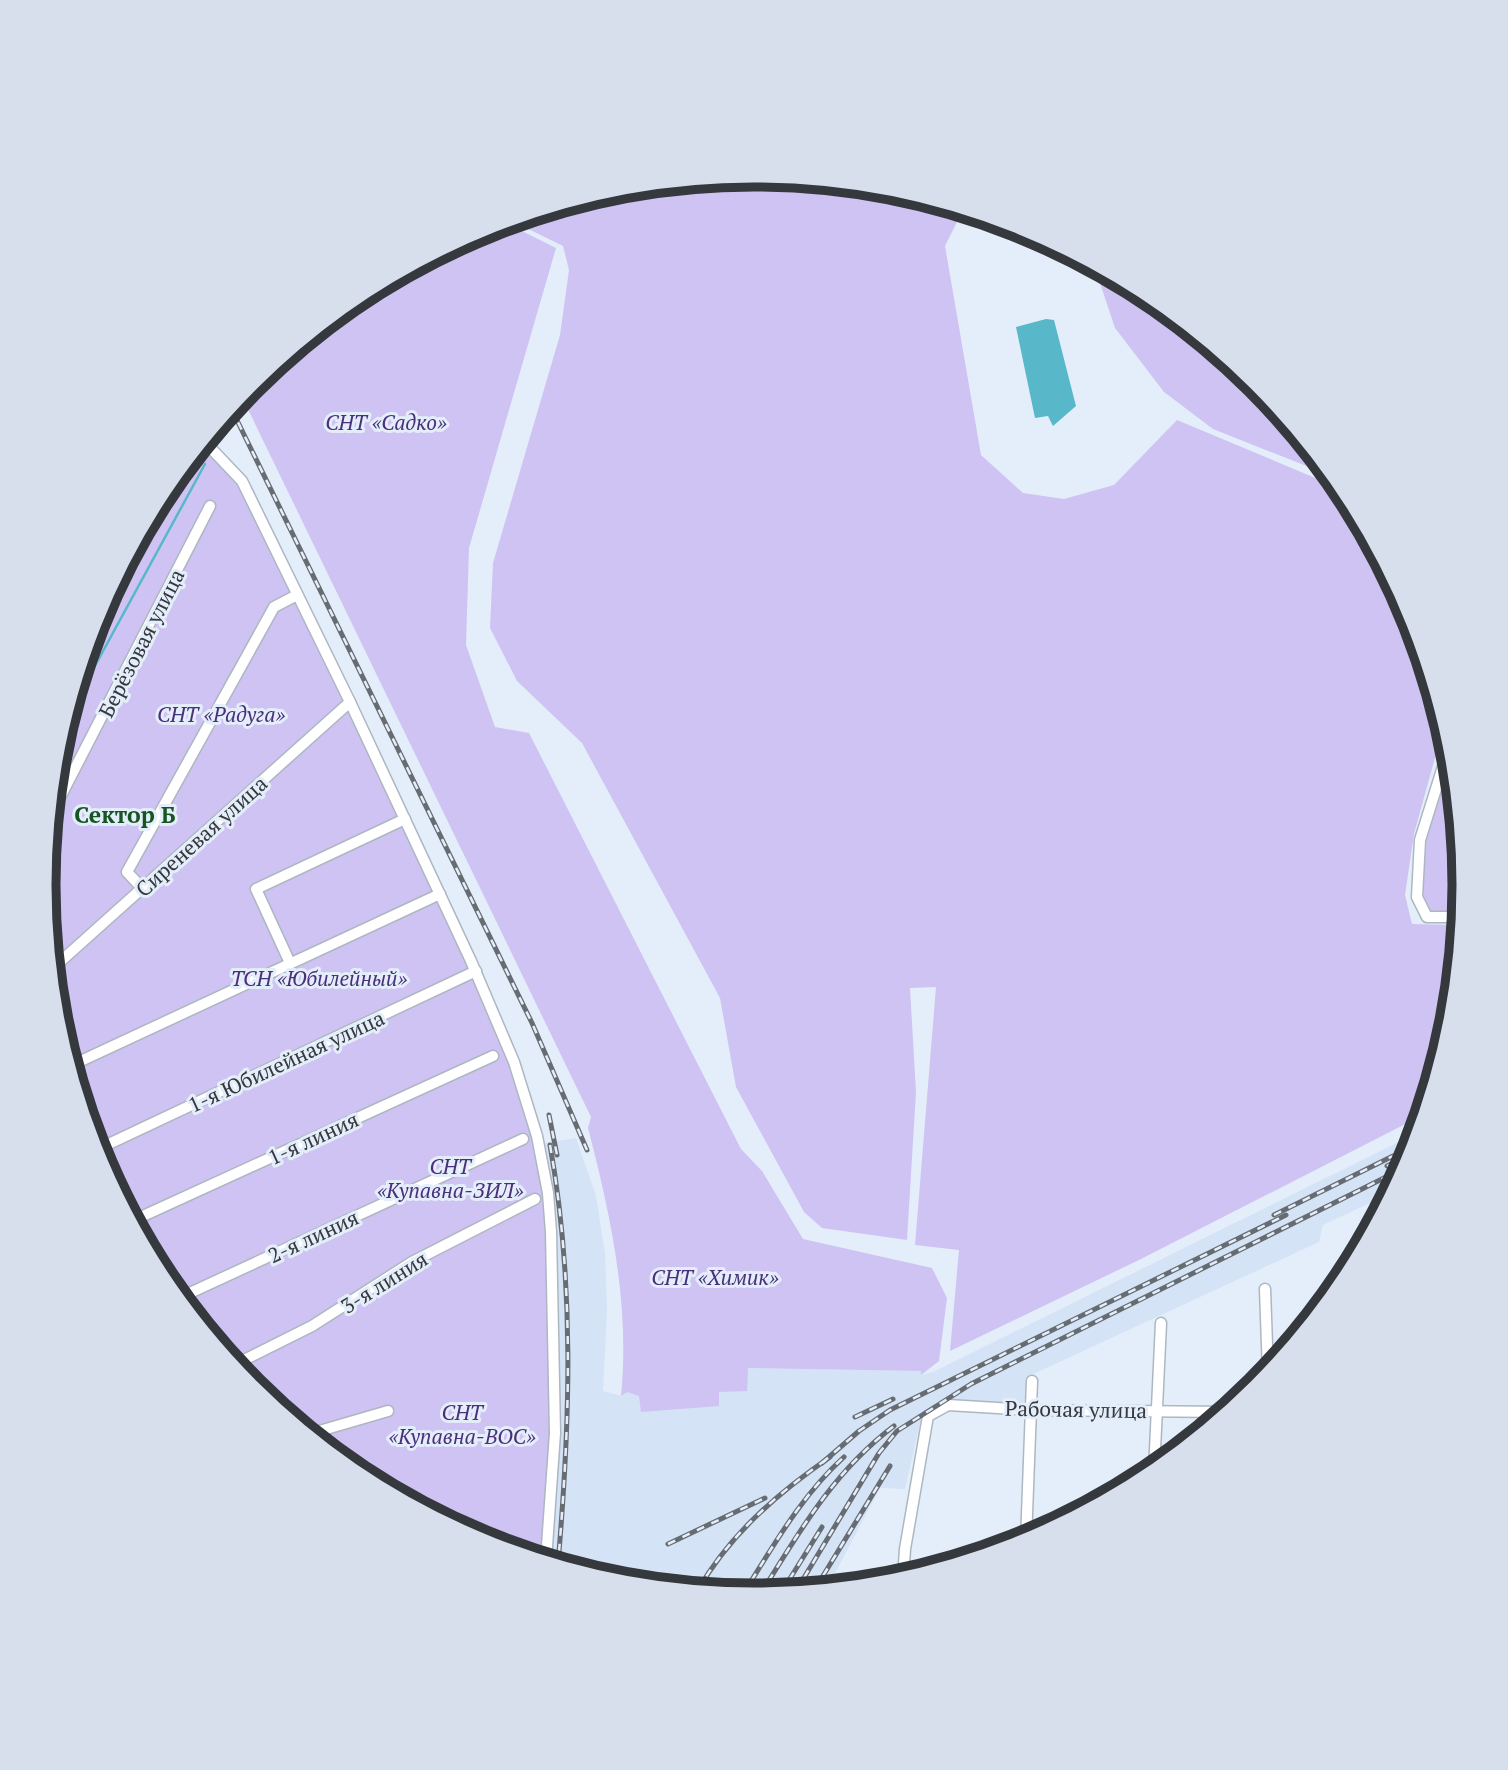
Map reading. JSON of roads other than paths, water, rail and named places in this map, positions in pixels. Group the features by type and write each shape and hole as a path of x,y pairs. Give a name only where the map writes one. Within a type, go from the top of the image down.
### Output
{"street":[{"path":"211,447 242,481 350,702 475,971 514,1062 537,1136 548,1193 555,1433 547,1551"},
{"name":"Берёзовая улица","path":"62,794 210,506"},
{"path":"142,888 127,872 274,607 297,595"},
{"name":"Сиреневая улица","path":"60,961 350,702"},
{"path":"1442,769 1420,840 1417,897 1427,917 1451,917"},
{"path":"290,963 256,889 405,819"},
{"path":"79,1062 440,894"},
{"name":"1-я Юбилейная улица","path":"106,1145 475,971"},
{"name":"1-я линия","path":"141,1217 493,1056"},
{"name":"2-я линия","path":"188,1293 523,1139"},
{"name":"3-я линия","path":"243,1360 312,1326 412,1262 535,1199"},
{"path":"1265,1289 1267,1358"},
{"path":"1154,1456 1161,1323"},
{"path":"1027,1528 1032,1381"},
{"name":"Рабочая улица","path":"905,1566 928,1416 948,1405 1031,1410 1212,1412"},
{"path":"319,1431 388,1411"}],"water":[{"path":"1046,319 1054,320 1076,406 1053,426 1048,416 1035,418 1016,327"}],"waterway":[{"path":"87,680 205,464"}],"railway":[{"path":"236,418 532,1023 587,1150"},
{"path":"549,1115 557,1155"},
{"path":"550,1145 558,1197 567,1302 567,1406 559,1555"},
{"path":"1274,1215 1393,1156"},
{"path":"1387,1166 1394,1162"},
{"path":"802,1582 879,1453 897,1431 971,1384 1388,1176"},
{"path":"822,1463 859,1431 890,1410 1286,1215"},
{"path":"855,1417 893,1399"},
{"path":"768,1583 819,1504 853,1463 894,1426"},
{"path":"704,1582 725,1551 756,1516 830,1457"},
{"path":"750,1583 801,1505 844,1457"},
{"path":"821,1580 890,1466"},
{"path":"668,1544 765,1498"},
{"path":"788,1582 822,1527"}],"district":[{"name":"Сектор Б","path":"125,814"}],"park label":[{"name":"СНТ «Садко»","path":"386,422"},
{"name":"СНТ «Радуга»","path":"221,714"},
{"name":"ТСН «Юбилейный»","path":"319,978"},
{"name":"СНТ «Купавна-ЗИЛ»","path":"450,1178"},
{"name":"СНТ «Химик»","path":"715,1277"},
{"name":"СНТ «Купавна-ВОС»","path":"462,1424"}]}
